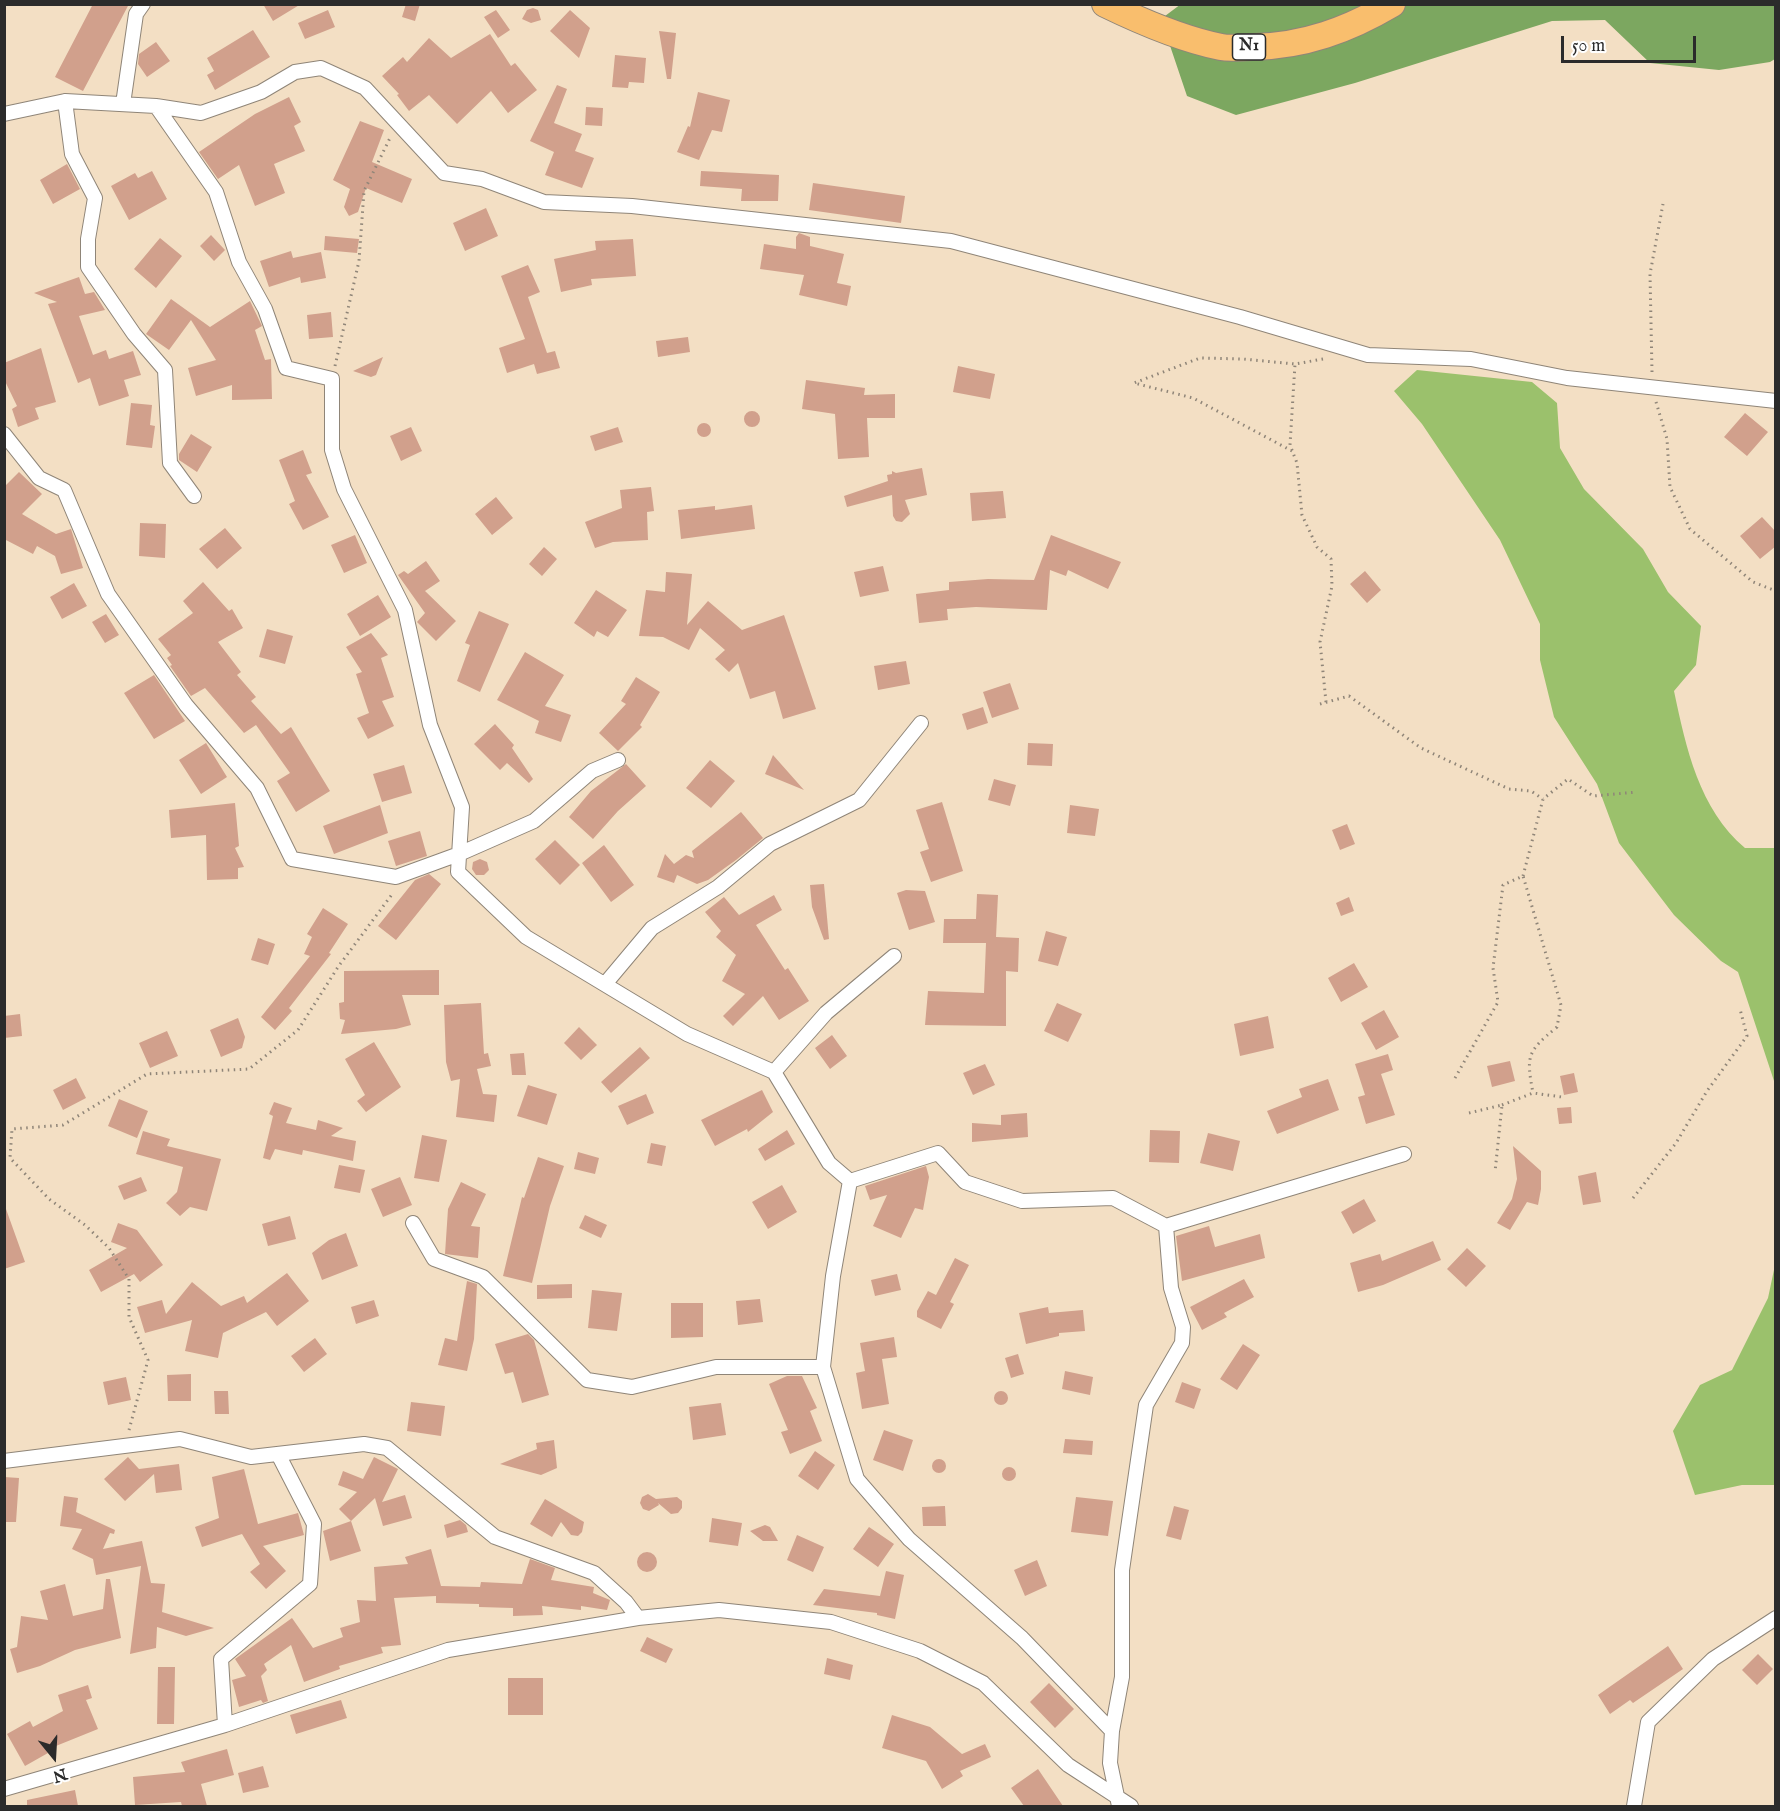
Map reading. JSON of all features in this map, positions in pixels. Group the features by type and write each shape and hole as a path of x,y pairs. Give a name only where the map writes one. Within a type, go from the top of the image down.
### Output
{"highway":[{"name":"N1","path":"1105,4 1148,25 1223,47 1279,46 1327,36 1367,19 1392,4"}],"street":[{"path":"123,104 136,14 142,4"},
{"path":"4,114 65,101 156,106 201,113 261,92 295,72 321,68 365,88 444,174 482,179 544,202 632,206 951,241 1240,317 1368,355 1472,359 1567,378 1776,401"},
{"path":"65,101 72,154 95,198 88,239 88,267 134,334 165,370 170,463 194,496"},
{"path":"156,106 216,192 239,262 265,309 286,368 332,379 332,450 344,489 405,610 430,724 462,807 458,872 526,937 687,1034 774,1072 829,1163 850,1181"},
{"path":"4,434 39,478 64,490 108,594 186,705 257,788 292,858 396,877 459,854 534,821 592,771 618,759"},
{"path":"605,984 652,928 718,887 770,844 859,800 921,723"},
{"path":"774,1072 826,1013 894,956"},
{"path":"850,1181 938,1153 965,1182 1022,1201 1113,1198 1166,1226 1404,1154"},
{"path":"850,1181 833,1276 823,1367 857,1479 909,1539 1022,1638 1112,1731"},
{"path":"413,1223 434,1259 483,1277 587,1380 632,1387 716,1367 823,1367"},
{"path":"1118,1803 1110,1763 1112,1731 1122,1677 1122,1570 1146,1405 1182,1343 1183,1328 1171,1288 1166,1226"},
{"path":"4,1461 180,1439 251,1457 364,1444 387,1448 495,1537 594,1573 626,1602 638,1618"},
{"path":"225,1725 221,1659 310,1584 314,1524 278,1454"},
{"path":"4,1789 225,1725 448,1650 638,1618 719,1611 831,1622 920,1651 982,1683 1068,1765 1118,1803 1131,1806"},
{"path":"1634,1806 1648,1722 1713,1659 1776,1618"}],"path":[{"path":"332,379 359,261 364,191 397,124"},
{"path":"1663,204 1650,274 1652,388 1667,440 1670,487 1690,529 1753,582 1776,591"},
{"path":"1292,451 1193,398 1134,383 1200,358 1243,358 1295,364 1329,358"},
{"path":"1295,364 1290,445 1297,464 1302,515 1317,547 1331,559 1332,586 1320,642 1326,702"},
{"path":"1320,704 1348,696 1421,747 1509,789 1531,791 1543,799"},
{"path":"1533,1093 1528,1064 1537,1044 1557,1027 1561,1005 1523,876 1543,799 1568,779 1593,796 1637,792"},
{"path":"125,1446 148,1360 129,1317 129,1279 109,1248 84,1225 49,1199 9,1158 12,1129 63,1125 147,1074 249,1069 298,1030 338,967 408,873"},
{"path":"1455,1078 1498,1002 1493,968 1503,885 1523,876"},
{"path":"1633,1198 1676,1143 1707,1091 1747,1036 1740,1009"},
{"path":"1469,1113 1502,1105 1533,1093 1562,1097"},
{"path":"1495,1172 1502,1105"}],"green space":[{"path":"1181,4 1775,5 1775,59 1770,62 1719,70 1650,63 1605,20 1552,21 1355,83 1236,115 1187,96 1161,19"},
{"path":"1417,370 1532,382 1557,403 1560,448 1584,489 1643,549 1668,592 1701,626 1696,665 1674,691 1697,776 1716,815 1745,848 1775,848 1775,1084 1738,972 1721,961 1674,915 1619,843 1597,784 1554,717 1540,660 1540,624 1500,540 1422,424 1394,391"},
{"path":"1775,1265 1775,1485 1742,1485 1695,1495 1673,1431 1700,1385 1732,1370 1768,1298"}],"building":[{"path":"93,4 129,4 83,91 55,77"},
{"path":"263,4 301,4 273,21"},
{"path":"406,4 420,4 415,21 402,17"},
{"path":"533,8 538,10 541,20 531,23 522,19 527,10"},
{"path":"328,10 335,27 305,39 298,23"},
{"path":"496,10 510,30 498,38 484,17"},
{"path":"570,10 590,28 579,58 550,31"},
{"path":"253,30 270,57 215,90 207,75 214,71 207,58"},
{"path":"659,31 676,33 671,79 667,79"},
{"path":"490,34 511,66 515,63 537,90 508,113 491,91 457,124 429,95 409,111 397,95 399,94 382,76 403,57 407,62 429,38 451,58"},
{"path":"156,42 170,61 147,77 138,64 139,54"},
{"path":"615,55 646,58 644,83 629,82 628,88 612,87"},
{"path":"557,85 567,89 554,123 582,134 575,151 594,158 582,188 545,175 554,152 530,141"},
{"path":"698,92 730,100 722,132 712,130 699,160 677,152 688,126 690,127"},
{"path":"289,97 301,122 294,126 305,151 274,164 285,193 255,206 239,165 218,179 199,152 255,114"},
{"path":"586,107 603,108 602,126 585,125"},
{"path":"360,121 384,130 372,162 412,179 402,203 366,188 358,212 349,216 344,207 350,189 333,180"},
{"path":"67,164 80,189 53,204 40,180"},
{"path":"152,171 167,199 129,220 111,186 135,173 138,178"},
{"path":"701,171 779,175 778,201 741,201 742,189 700,186"},
{"path":"813,183 905,196 901,223 809,210"},
{"path":"486,208 498,236 465,251 453,223"},
{"path":"799,233 810,237 810,246 844,254 837,283 851,286 847,306 799,295 804,275 760,269 764,244 796,249 796,237"},
{"path":"211,235 225,250 214,261 200,246"},
{"path":"325,236 359,239 357,253 324,250"},
{"path":"160,238 182,256 156,288 134,269"},
{"path":"633,239 636,276 591,279 592,285 561,292 554,259 596,250 595,241"},
{"path":"291,251 293,258 321,252 326,278 301,283 300,277 269,287 260,261"},
{"path":"528,265 540,292 528,297 547,353 555,351 560,368 537,374 534,364 507,373 499,348 525,339 501,276"},
{"path":"79,277 85,294 94,292 105,310 79,316 93,355 106,350 109,359 133,351 141,375 124,380 129,396 99,406 90,378 78,383 48,304 57,302 34,293"},
{"path":"171,299 210,327 250,301 262,326 255,330 265,360 271,359 272,399 232,400 232,385 196,396 188,368 216,360 191,320 169,350 146,334"},
{"path":"331,312 333,337 309,339 307,315"},
{"path":"688,337 690,352 658,357 656,341"},
{"path":"41,348 56,402 35,408 39,419 18,427 12,409 17,406 4,379 4,363"},
{"path":"383,357 376,375 371,377 353,371"},
{"path":"958,366 995,374 990,399 953,392"},
{"path":"806,380 865,388 864,395 895,394 895,418 867,418 869,457 838,459 835,414 802,409"},
{"path":"131,403 152,405 150,425 155,426 152,448 126,445"},
{"path":"752,411 758,413 760,419 758,425 752,427 746,425 744,419 746,413"},
{"path":"1745,413 1768,432 1747,456 1724,437"},
{"path":"701,423 707,423 711,430 707,437 701,437 697,433 697,427"},
{"path":"411,427 422,451 401,461 390,436"},
{"path":"618,427 623,442 595,451 590,436"},
{"path":"191,434 212,447 197,472 179,460 179,454"},
{"path":"303,450 312,473 306,475 329,517 303,530 289,504 295,501 279,460"},
{"path":"922,468 927,495 905,500 910,514 902,522 896,521 893,516 892,495 847,507 844,496 888,481 887,475 892,474 892,471 896,473"},
{"path":"19,472 42,494 22,514 56,534 71,529 83,568 61,574 55,556 37,546 33,554 4,539 4,487"},
{"path":"651,487 654,511 647,512 648,540 613,542 595,548 585,522 622,508 620,490"},
{"path":"1003,491 1006,518 972,521 970,493"},
{"path":"496,497 513,518 492,535 475,514"},
{"path":"752,505 755,529 681,539 678,510 715,506 715,510"},
{"path":"1762,517 1776,532 1776,546 1760,559 1740,536"},
{"path":"140,523 166,524 165,558 139,556"},
{"path":"225,528 242,548 217,569 199,549"},
{"path":"355,535 367,563 344,573 331,545"},
{"path":"1051,535 1121,562 1108,589 1068,570 1066,576 1050,570 1047,610 976,607 947,609 948,620 919,623 916,594 949,590 949,582 988,579 1034,580"},
{"path":"544,547 557,559 542,576 529,564"},
{"path":"426,561 440,581 425,591 456,621 436,641 417,622 425,613 398,575 404,571 408,574"},
{"path":"883,566 889,591 860,597 854,572"},
{"path":"1365,571 1381,590 1367,603 1350,584"},
{"path":"666,572 692,574 687,625 708,601 742,630 784,615 816,709 783,719 775,691 750,699 738,663 729,672 715,659 725,650 700,628 689,650 663,637 639,636 646,590 665,592"},
{"path":"203,582 229,611 232,609 243,628 218,642 241,672 237,675 256,697 251,701 281,734 291,727 330,791 296,812 277,781 290,773 256,725 244,733 205,688 191,696 170,666 172,665 167,658 171,655 158,639 193,613 183,601"},
{"path":"74,583 87,606 62,619 50,597"},
{"path":"596,590 627,610 608,637 597,631 594,637 574,623"},
{"path":"378,595 391,617 360,636 347,614"},
{"path":"479,611 509,624 480,692 457,681 470,645 465,643"},
{"path":"106,614 119,635 105,643 92,622"},
{"path":"267,629 293,636 285,664 259,657"},
{"path":"371,633 388,655 381,658 394,697 382,701 394,726 368,739 357,718 369,713 356,674 362,672 346,647"},
{"path":"525,652 564,675 545,706 571,715 561,742 535,733 539,721 497,700"},
{"path":"906,661 910,684 878,690 874,666"},
{"path":"154,675 185,721 154,739 124,693"},
{"path":"636,677 660,692 640,725 642,727 618,751 599,733 626,704 621,701"},
{"path":"1010,683 1019,709 992,718 983,692"},
{"path":"983,707 988,723 967,730 962,714"},
{"path":"495,724 514,745 512,748 533,779 529,783 507,763 500,770 474,744"},
{"path":"206,743 227,777 201,794 179,760"},
{"path":"1028,743 1053,744 1052,766 1027,765"},
{"path":"773,755 804,790 765,774"},
{"path":"710,760 735,781 711,808 686,788"},
{"path":"626,764 646,786 618,811 593,839 569,817 591,791"},
{"path":"404,765 412,793 382,802 373,774"},
{"path":"994,779 1016,785 1010,806 988,800"},
{"path":"942,802 963,871 931,882 920,852 929,849 916,810"},
{"path":"235,803 239,846 235,848 244,867 238,868 238,879 207,880 206,835 171,838 169,810"},
{"path":"380,805 388,833 334,854 323,826"},
{"path":"1070,805 1099,809 1095,836 1067,833"},
{"path":"741,812 763,838 736,860 708,880 697,884 677,875 674,883 657,877 665,854 674,864 686,855 694,858 692,851"},
{"path":"1347,824 1355,844 1340,850 1332,830"},
{"path":"420,831 427,856 396,866 388,841"},
{"path":"555,840 580,865 560,885 535,859"},
{"path":"604,845 634,885 611,902 582,863"},
{"path":"480,859 487,862 489,870 484,875 476,875 472,869 473,862"},
{"path":"429,874 441,884 396,940 378,926 415,880"},
{"path":"824,884 829,939 824,940 812,907 810,885"},
{"path":"906,890 925,891 935,922 909,930 897,893"},
{"path":"977,894 998,895 996,937 1019,938 1018,972 1006,971 1006,1026 925,1025 928,991 984,993 986,943 943,943 944,919 976,919"},
{"path":"774,895 782,910 756,925 785,970 788,968 809,1001 779,1020 763,996 733,1026 723,1016 745,994 722,981 736,955 716,937 721,931 705,912 724,897 739,915"},
{"path":"1349,897 1354,911 1341,916 1336,903"},
{"path":"323,908 348,924 329,953 331,954 289,1008 292,1011 275,1030 261,1017 310,956 304,954 312,937 307,934"},
{"path":"1046,931 1067,937 1058,966 1038,961"},
{"path":"258,938 275,944 268,965 251,960"},
{"path":"1354,963 1368,987 1341,1002 1328,978"},
{"path":"439,970 439,995 402,995 411,1025 396,1029 341,1034 345,1020 340,1019 339,1003 344,1002 344,971"},
{"path":"481,1003 484,1054 488,1053 491,1066 477,1069 483,1094 497,1095 494,1122 456,1117 460,1079 451,1081 446,1062 444,1005"},
{"path":"1057,1003 1082,1014 1068,1042 1044,1031"},
{"path":"1384,1010 1399,1037 1376,1050 1361,1023"},
{"path":"20,1014 22,1036 4,1038 4,1016"},
{"path":"1268,1016 1274,1048 1240,1056 1234,1024"},
{"path":"238,1018 245,1037 242,1048 221,1057 210,1030"},
{"path":"579,1027 597,1045 581,1060 564,1043"},
{"path":"167,1031 178,1056 150,1068 139,1043"},
{"path":"832,1035 847,1056 830,1069 815,1048"},
{"path":"374,1042 401,1087 366,1112 357,1101 365,1095 345,1059"},
{"path":"640,1047 650,1058 611,1093 601,1082"},
{"path":"524,1053 526,1075 512,1075 510,1054"},
{"path":"1388,1054 1393,1070 1381,1074 1395,1115 1366,1124 1358,1097 1365,1095 1355,1064"},
{"path":"1510,1061 1515,1081 1492,1087 1487,1066"},
{"path":"985,1064 995,1085 973,1095 963,1073"},
{"path":"1574,1073 1578,1092 1564,1095 1560,1076"},
{"path":"76,1078 86,1098 63,1110 53,1090"},
{"path":"1328,1079 1339,1110 1277,1134 1267,1111 1302,1097 1299,1089"},
{"path":"528,1085 557,1094 547,1125 517,1116"},
{"path":"762,1090 773,1112 748,1132 747,1129 715,1146 701,1120"},
{"path":"646,1094 654,1113 627,1125 618,1106"},
{"path":"119,1099 148,1111 137,1138 108,1126"},
{"path":"274,1102 292,1108 286,1123 316,1130 318,1120 343,1128 331,1136 356,1141 353,1161 303,1150 302,1155 275,1149 270,1160 263,1158 273,1116 269,1114"},
{"path":"1571,1107 1572,1123 1559,1124 1557,1108"},
{"path":"1027,1113 1028,1137 972,1142 972,1123 1001,1125 1001,1115"},
{"path":"787,1130 795,1144 765,1161 758,1149"},
{"path":"1150,1130 1180,1131 1179,1163 1149,1162"},
{"path":"143,1131 170,1139 167,1146 221,1159 207,1211 190,1207 180,1216 166,1203 177,1192 183,1167 136,1154"},
{"path":"1208,1133 1240,1141 1233,1171 1200,1163"},
{"path":"422,1135 447,1140 439,1182 414,1178"},
{"path":"651,1143 666,1146 662,1166 647,1163"},
{"path":"1513,1146 1541,1171 1541,1189 1538,1205 1527,1202 1510,1230 1497,1223 1512,1199 1517,1179"},
{"path":"578,1152 599,1158 595,1174 574,1169"},
{"path":"538,1157 564,1166 550,1206 532,1283 503,1276 522,1197 524,1198"},
{"path":"339,1165 365,1170 360,1193 334,1188"},
{"path":"926,1166 929,1177 923,1210 915,1208 901,1238 873,1226 887,1195 870,1200 865,1186"},
{"path":"1596,1172 1601,1202 1583,1205 1578,1176"},
{"path":"141,1177 147,1191 124,1200 118,1186"},
{"path":"400,1177 412,1205 383,1217 371,1189"},
{"path":"461,1182 486,1194 471,1226 480,1227 478,1258 445,1254 448,1209"},
{"path":"782,1185 797,1212 768,1229 752,1202"},
{"path":"1364,1199 1376,1221 1353,1234 1341,1212"},
{"path":"6,1209 25,1262 4,1269 4,1210"},
{"path":"585,1215 607,1225 601,1238 579,1228"},
{"path":"290,1216 296,1239 268,1246 262,1224"},
{"path":"118,1223 137,1230 163,1265 140,1282 134,1274 101,1292 89,1270 127,1248 111,1242"},
{"path":"1209,1226 1215,1247 1260,1234 1265,1258 1182,1281 1176,1236"},
{"path":"346,1233 358,1266 322,1280 312,1253 329,1240"},
{"path":"1433,1241 1441,1260 1383,1285 1358,1292 1350,1263 1380,1254 1382,1261"},
{"path":"1467,1248 1486,1266 1466,1287 1447,1269"},
{"path":"955,1258 969,1265 950,1302 954,1304 941,1329 917,1317 917,1311 928,1291 936,1295"},
{"path":"287,1273 309,1301 277,1326 266,1312 223,1333 218,1358 185,1351 192,1320 145,1333 137,1307 162,1300 166,1314 192,1282 221,1306 244,1296 247,1303"},
{"path":"897,1274 901,1290 875,1296 871,1280"},
{"path":"1244,1279 1254,1297 1224,1313 1227,1317 1202,1330 1190,1307"},
{"path":"467,1281 477,1284 474,1339 467,1371 438,1365 445,1338 457,1341"},
{"path":"572,1284 572,1298 537,1299 537,1285"},
{"path":"592,1290 622,1293 617,1331 588,1328"},
{"path":"760,1299 763,1322 738,1325 736,1301"},
{"path":"374,1300 379,1316 356,1324 351,1307"},
{"path":"671,1303 703,1303 703,1337 671,1338"},
{"path":"1048,1307 1049,1313 1083,1310 1085,1331 1059,1333 1059,1336 1026,1344 1019,1313"},
{"path":"528,1334 534,1340 549,1395 522,1403 513,1372 505,1374 495,1344"},
{"path":"894,1337 897,1357 882,1359 889,1404 862,1409 856,1373 865,1371 860,1343"},
{"path":"315,1338 327,1354 304,1372 291,1356"},
{"path":"1243,1344 1260,1355 1237,1390 1220,1379"},
{"path":"1018,1354 1024,1374 1011,1378 1005,1358"},
{"path":"1065,1371 1093,1377 1090,1395 1062,1389"},
{"path":"191,1374 191,1401 168,1401 167,1375"},
{"path":"787,1376 802,1376 817,1408 810,1411 822,1441 790,1454 781,1432 788,1430 769,1384"},
{"path":"126,1377 131,1400 108,1405 103,1382"},
{"path":"1182,1382 1201,1389 1194,1409 1175,1402"},
{"path":"214,1391 228,1391 229,1414 215,1414"},
{"path":"998,1391 1004,1391 1008,1398 1004,1405 998,1405 994,1401 994,1395"},
{"path":"411,1402 445,1406 441,1436 407,1431"},
{"path":"721,1403 726,1435 693,1440 689,1407"},
{"path":"884,1430 913,1440 903,1471 873,1460"},
{"path":"1065,1439 1093,1441 1092,1455 1063,1453"},
{"path":"554,1440 557,1468 541,1475 500,1464 537,1449 536,1443"},
{"path":"815,1451 835,1465 818,1490 798,1476"},
{"path":"128,1457 139,1469 179,1464 182,1490 156,1493 154,1474 125,1501 104,1479"},
{"path":"374,1457 398,1469 382,1502 405,1495 412,1518 383,1526 375,1498 351,1521 339,1509 357,1492 338,1485 343,1471 363,1479"},
{"path":"936,1459 942,1459 946,1466 942,1473 936,1473 932,1469 932,1463"},
{"path":"1006,1467 1012,1467 1016,1474 1012,1481 1006,1481 1002,1477 1002,1471"},
{"path":"244,1469 258,1524 298,1513 304,1535 263,1546 286,1571 266,1589 250,1572 260,1564 242,1534 202,1547 195,1527 219,1518 212,1477"},
{"path":"4,1477 19,1478 16,1522 4,1522"},
{"path":"648,1494 656,1499 677,1497 682,1501 682,1508 678,1513 671,1514 658,1503 659,1505 649,1511 643,1509 640,1503 642,1497"},
{"path":"64,1496 78,1498 76,1512 115,1530 114,1534 110,1533 103,1549 142,1541 151,1583 165,1584 162,1612 214,1628 186,1636 157,1627 156,1648 130,1654 141,1566 96,1575 93,1559 72,1549 82,1529 60,1526"},
{"path":"1076,1497 1113,1501 1108,1536 1071,1532"},
{"path":"545,1499 584,1522 582,1532 578,1536 571,1535 561,1522 552,1537 530,1524"},
{"path":"945,1506 946,1526 923,1526 922,1507"},
{"path":"1174,1506 1189,1510 1181,1540 1166,1536"},
{"path":"712,1518 742,1523 738,1546 709,1542"},
{"path":"460,1520 466,1525 468,1532 447,1538 444,1525"},
{"path":"351,1521 361,1551 330,1561 323,1531"},
{"path":"765,1525 770,1527 778,1541 763,1541 750,1531"},
{"path":"869,1527 894,1544 878,1567 853,1549"},
{"path":"797,1535 824,1547 813,1572 787,1560"},
{"path":"431,1549 441,1586 480,1587 481,1582 522,1584 530,1559 555,1568 551,1580 594,1587 593,1593 610,1600 607,1610 581,1606 581,1610 542,1606 543,1615 513,1616 513,1608 436,1603 436,1596 394,1598 401,1645 381,1647 383,1653 339,1666 340,1669 304,1682 291,1645 264,1664 267,1670 261,1676 268,1701 263,1703 261,1700 239,1707 232,1680 246,1676 235,1659 292,1618 313,1648 343,1637 340,1628 360,1622 357,1600 376,1601 374,1567 408,1564 405,1557"},
{"path":"647,1552 654,1555 657,1562 654,1569 647,1572 640,1569 637,1562 640,1555"},
{"path":"1037,1560 1047,1586 1025,1596 1014,1570"},
{"path":"886,1571 904,1575 895,1619 877,1615 877,1613 813,1605 824,1589 880,1596"},
{"path":"106,1579 110,1579 121,1638 75,1650 40,1666 17,1673 10,1649 17,1647 21,1616 48,1620 40,1591 65,1584 73,1616 103,1609"},
{"path":"647,1637 673,1649 666,1663 640,1651"},
{"path":"1668,1646 1683,1669 1633,1703 1630,1700 1610,1714 1598,1695"},
{"path":"1758,1654 1773,1669 1757,1685 1742,1670"},
{"path":"827,1658 853,1665 850,1680 824,1674"},
{"path":"158,1667 175,1667 174,1724 157,1724"},
{"path":"508,1678 543,1678 543,1715 508,1715"},
{"path":"1049,1683 1074,1709 1055,1728 1030,1702"},
{"path":"88,1685 92,1698 86,1700 98,1729 46,1750 48,1753 25,1766 7,1734 30,1721 33,1727 63,1711 58,1695"},
{"path":"341,1700 347,1718 296,1734 290,1715"},
{"path":"892,1715 930,1727 962,1754 985,1744 991,1757 960,1771 963,1776 942,1789 926,1761 882,1748"},
{"path":"227,1749 234,1775 201,1784 207,1806 182,1806 181,1802 135,1805 133,1777 185,1772 181,1762"},
{"path":"263,1766 269,1787 243,1793 238,1773"},
{"path":"1038,1769 1063,1806 1024,1806 1011,1788"},
{"path":"75,1790 78,1806 27,1806 27,1800"}]}
